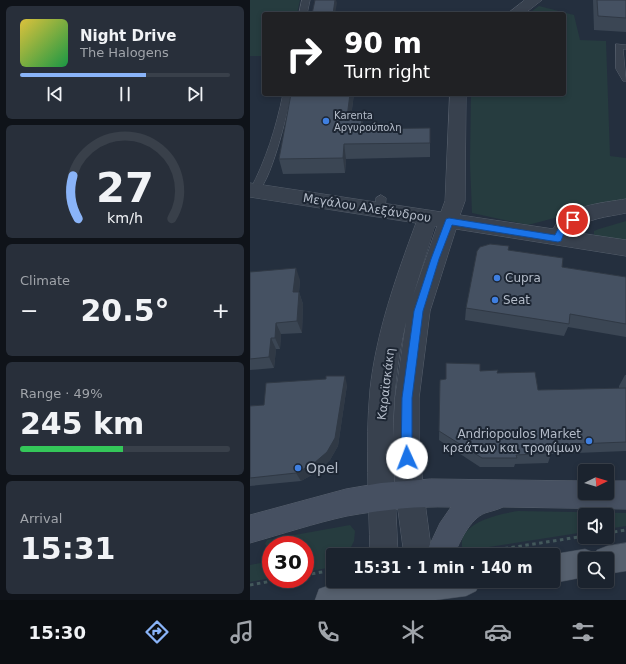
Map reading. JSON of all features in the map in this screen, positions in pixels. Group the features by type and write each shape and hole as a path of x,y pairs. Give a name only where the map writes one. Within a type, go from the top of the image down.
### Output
{"main road":[{"path":"614,559 626,557"},
{"path":"560,567 578,564"},
{"path":"330,600 414,588"}],"street":[{"path":"517,12 535,0"},
{"path":"439,220 455,200 458,96"},
{"name":"Μεγάλου Αλεξάνδρου","path":"252,190 380,204 439,220 626,248"},
{"path":"558,238 560,231 573,220 582,216 626,206"},
{"name":"Καραϊσκάκη","path":"417,548 410,495 406,445 407,398 419,311 435,259 439,220"},
{"name":"Καραϊσκάκη","path":"384,548 381,497 381,414 387,363 395,319 410,269 439,220"},
{"path":"250,529 346,503 381,497 431,493 626,495"},
{"path":"442,548 453,526 466,510 478,502 509,493"}],"lane":[{"path":"303,12 306,0"},
{"path":"626,47 619,46 620,69 626,79"},
{"path":"252,190 266,168 280,129 287,96"}],"path":[{"path":"614,532 626,530"},
{"path":"540,548 578,538"},
{"path":"314,573 326,571"},
{"path":"250,585 262,583"}],"green space":[{"path":"250,0 300,0 297,12 262,12 262,56 250,56"},
{"path":"539,6 562,12 531,12"},
{"path":"566,13 574,15 580,40 606,41 610,156 626,158 626,199 528,225 472,213 470,163 471,96 566,96"},
{"path":"626,221 626,243 594,238 594,231"},
{"path":"518,511 578,512 578,533 482,548 463,548 462,541 465,533 471,527 500,515"},
{"path":"614,513 626,513 626,526 614,528"},
{"path":"350,525 355,531 354,541 350,548 326,548 326,568 314,570 314,536 289,536"},
{"path":"262,563 262,580 250,582 250,565"}],"building":[{"path":"315,0 335,0 333,12 312,12"},
{"path":"597,0 626,0 626,18 598,16"},
{"path":"291,96 350,96 347,117 362,117 361,129 430,128 430,143 344,144 343,158 279,159"},
{"path":"490,244 509,246 508,250 563,258 562,267 626,277 626,324 570,314 569,324 466,308 477,251 480,247"},
{"path":"296,268 293,292 299,292 297,321 276,323 275,338 271,338 269,357 250,359 250,272"},
{"path":"446,363 480,364 480,371 498,370 497,373 535,372 538,390 626,388 626,442 550,445 552,453 516,455 517,458 482,458 439,431 440,380 446,379"},
{"path":"326,376 345,376 335,438 327,452 313,464 296,473 250,478 250,406 264,405 266,383 326,379"}],"place":[{"name":"Karenta Αργυρούπολη","path":"326,121"},
{"name":"Cupra","path":"497,278"},
{"name":"Seat","path":"495,300"},
{"name":"Andriopoulos Market κρεάτων και τροφίμων","path":"589,441"},
{"name":"Opel","path":"298,468"}],"route":[{"path":"407,458 407,398 419,311 435,259 449,221 558,238 560,231 573,220"}]}
